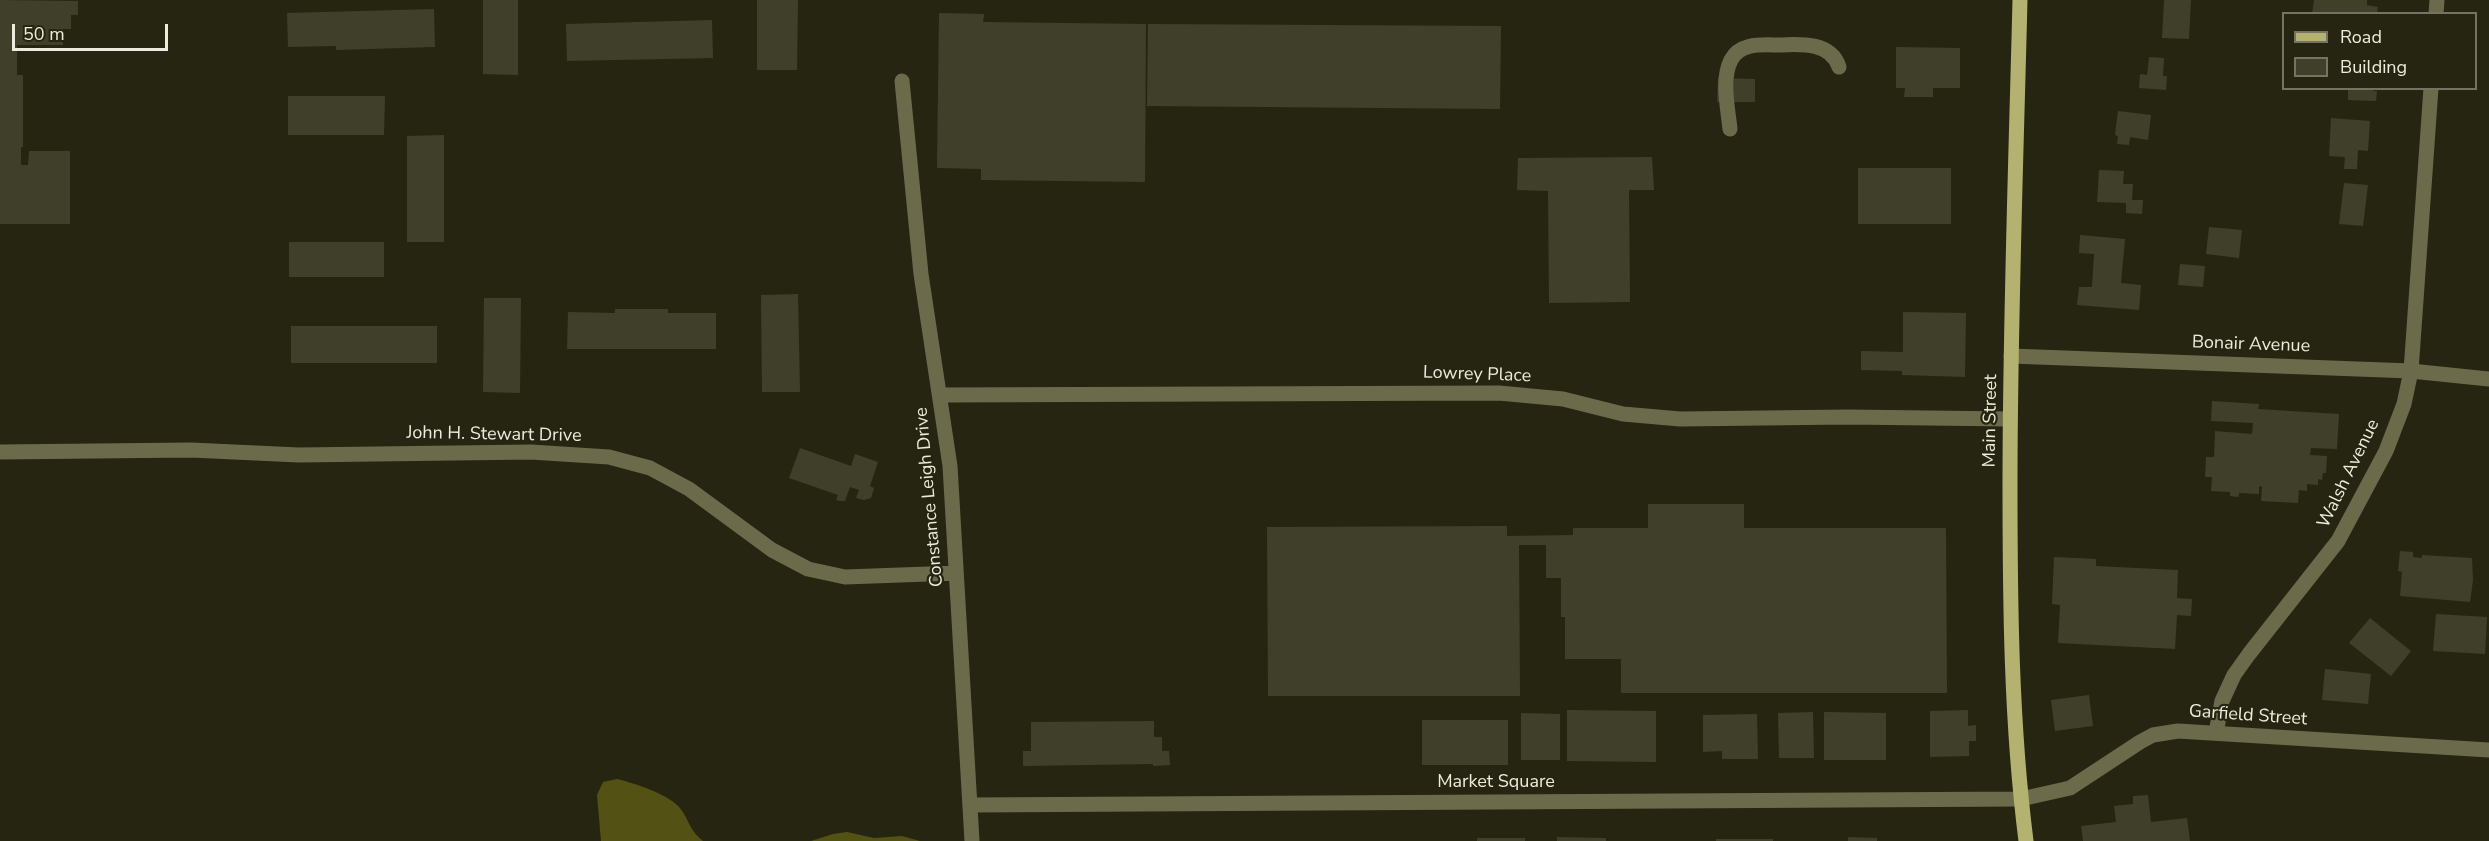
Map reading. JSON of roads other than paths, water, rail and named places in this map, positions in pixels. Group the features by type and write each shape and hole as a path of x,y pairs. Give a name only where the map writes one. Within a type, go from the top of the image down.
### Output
{"main road":[{"name":"Main Street","path":"2020,0 2010,419 2010,631 2026,841"}],"street":[{"path":"1730,129 1727,78 1729,63 1739,50 1754,45 1810,45 1831,54 1839,67"},
{"name":"Constance Leigh Drive","path":"902,81 921,274 951,466 972,841"},
{"name":"Walsh Avenue","path":"2216,733 2222,701 2234,675 2338,541 2386,451 2404,404 2411,371 2431,90"},
{"name":"Bonair Avenue","path":"2011,356 2411,371 2489,379"},
{"name":"Lowrey Place","path":"941,394 1499,393 1563,399 1623,414 1680,419 1848,417 2010,419"},
{"name":"John H. Stewart Drive","path":"0,452 191,450 299,455 531,452 609,457 650,468 688,489 772,550 808,569 844,577 956,573"},
{"name":"Garfield Street","path":"2021,799 2070,788 2153,735 2178,731 2489,750"},
{"name":"Market Square","path":"970,805 2021,799"}]}
